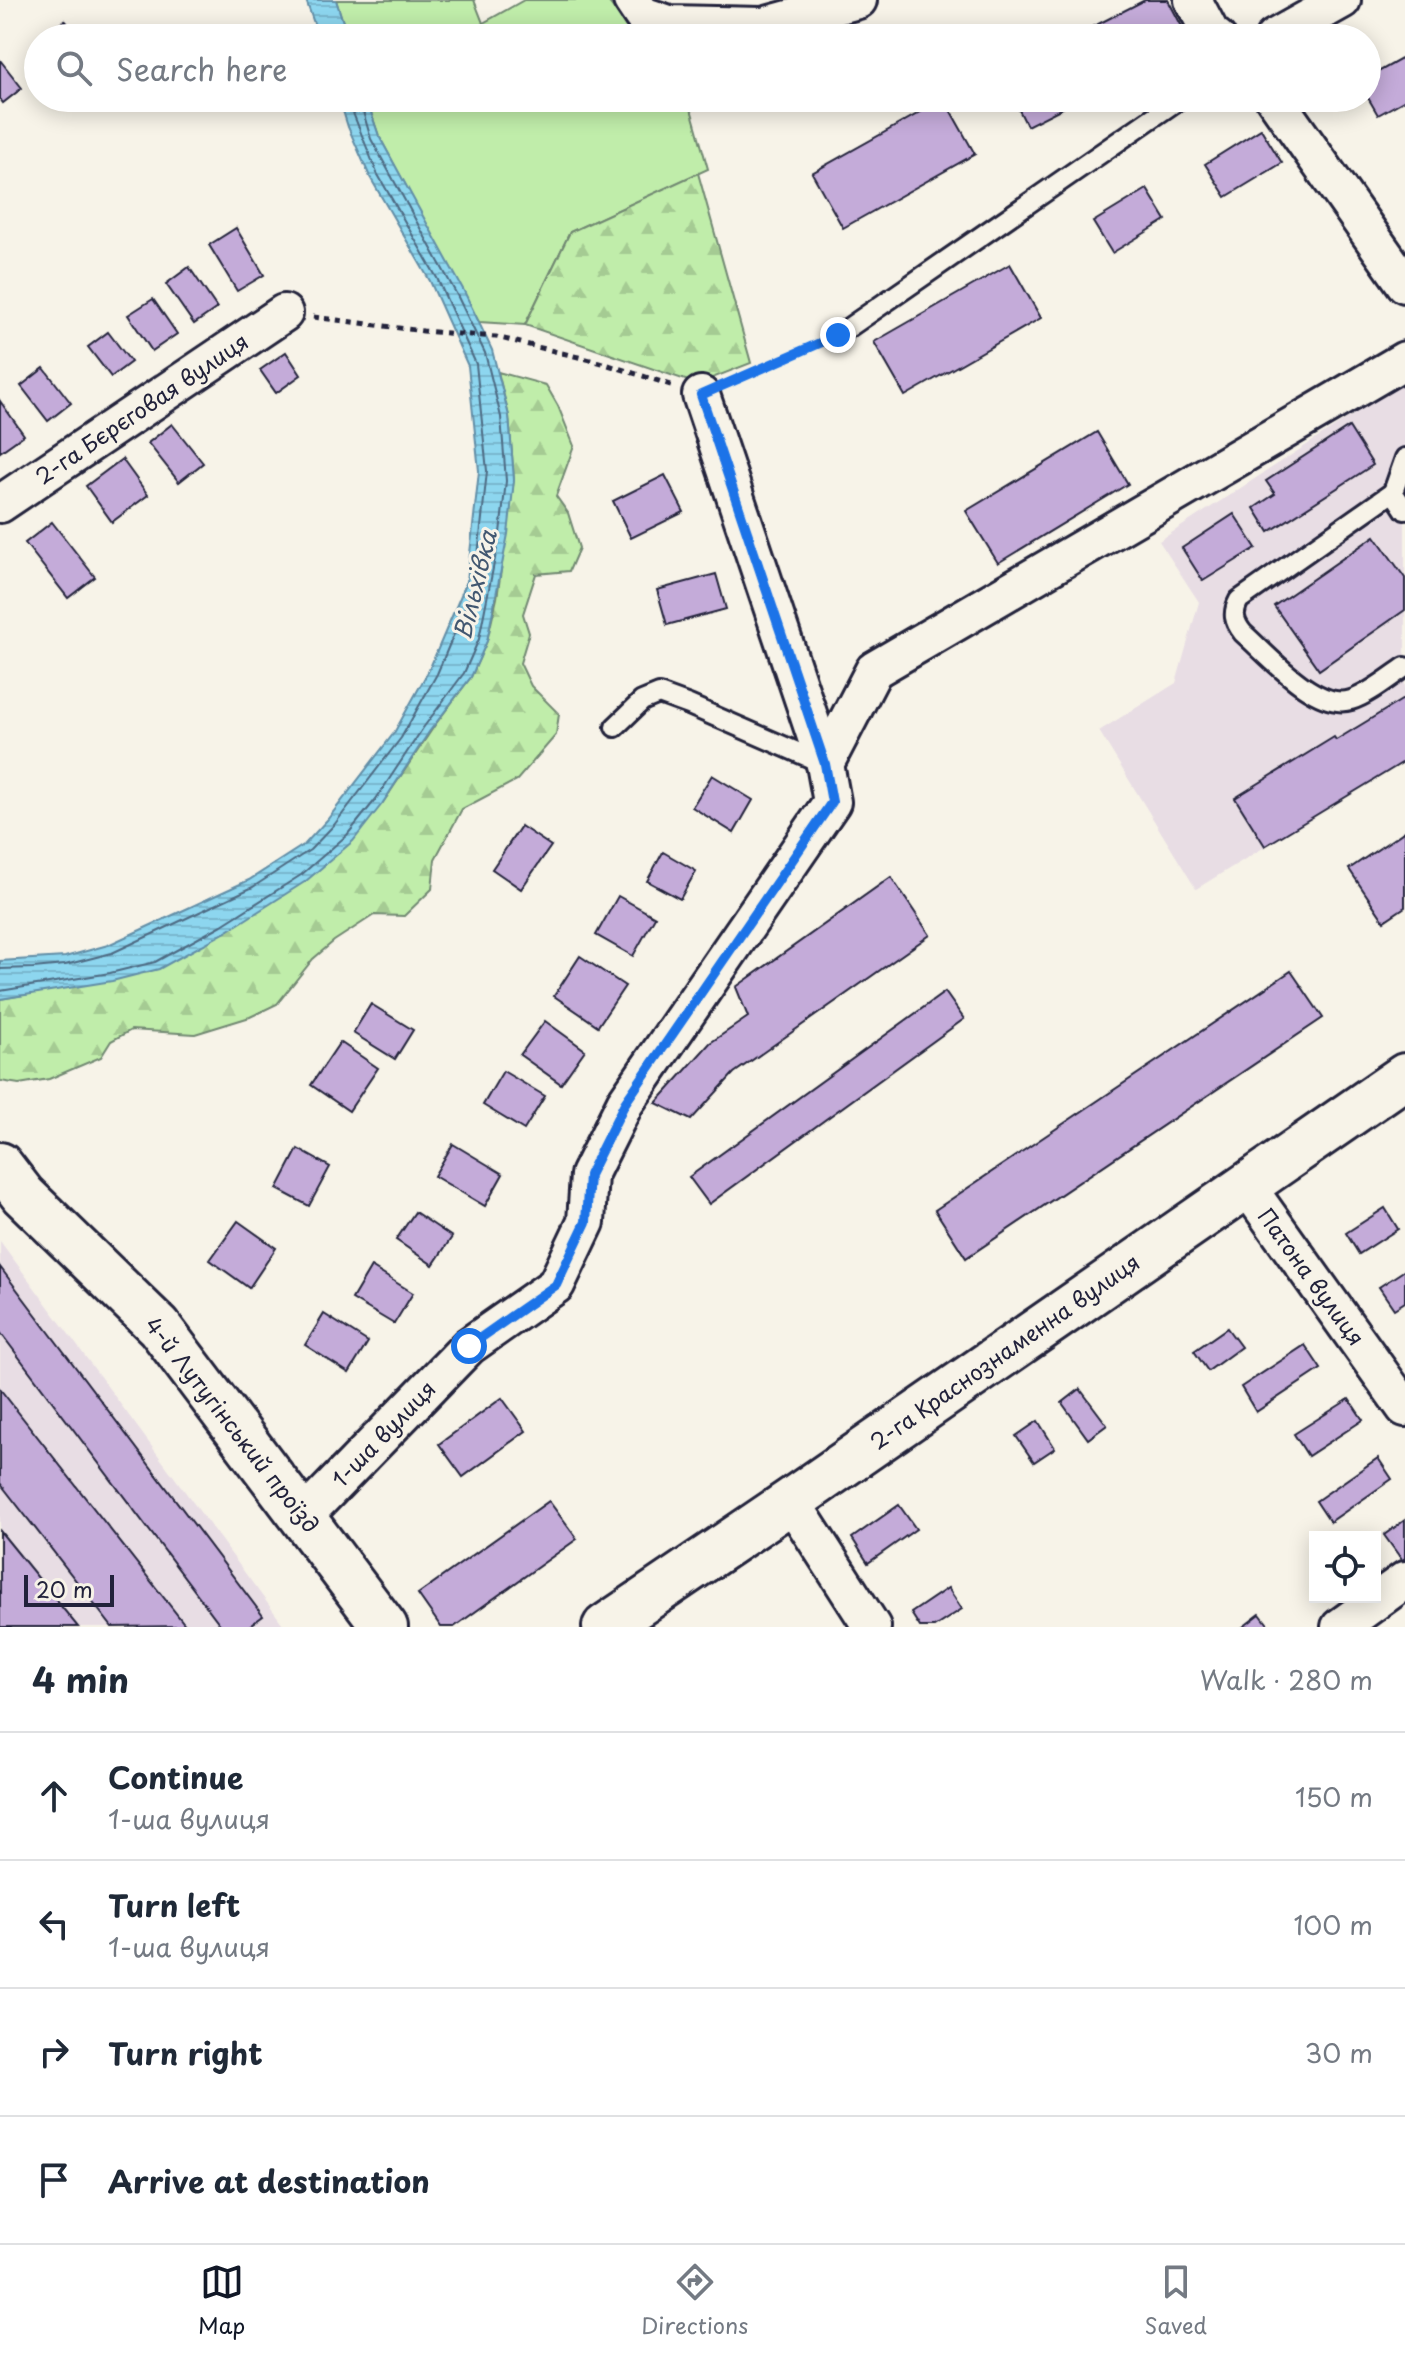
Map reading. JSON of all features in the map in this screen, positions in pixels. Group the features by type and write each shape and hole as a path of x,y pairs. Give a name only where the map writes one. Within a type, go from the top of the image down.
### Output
{"street":[{"path":"632,0 642,15 669,24"},
{"path":"770,24 858,0"},
{"path":"1193,0 1206,24"},
{"path":"1299,24 1342,0"},
{"path":"1284,112 1405,284"},
{"name":"2-га Бєрєговая вулиця","path":"0,504 284,313"},
{"path":"825,764 874,670 1405,360"},
{"name":"1-ша вулиця","path":"303,1517 469,1346 556,1285 586,1222 589,1175 625,1103 832,802 825,764 701,395"},
{"name":"2-га Краснознаменна вулиця","path":"605,1627 1405,1076"},
{"name":"4-й Лутугінський проїзд","path":"0,1165 23,1195 159,1327 385,1627"},
{"name":"Патона вулиця","path":"1246,1185 1405,1408"},
{"path":"791,1501 872,1627"},
{"path":"1340,1627 1405,1580"}],"lane":[{"path":"838,335 1161,112"},
{"path":"1405,458 1393,492 1239,600 1234,617 1243,633 1308,690 1325,699 1352,700 1405,667"},
{"path":"1393,492 1405,510"},
{"path":"615,727 642,701 659,694 825,764"}],"path":[{"path":"284,313 496,337 599,362 701,395 838,335"}],"shaded area":[{"path":"1405,381 1405,761 1196,889 1099,731 1176,683 1199,602 1159,541"},
{"path":"0,1241 285,1627 0,1627"}],"green space":[{"path":"336,0 474,0 483,23 524,0 607,0 626,24 344,24"},
{"path":"371,112 692,112 708,169 570,232 525,325 479,322 379,136"},
{"path":"698,173 751,363 697,384 525,325 570,232"},
{"path":"498,372 546,385 574,446 556,496 568,513 579,548 569,571 536,574 523,614 529,633 520,663 531,686 559,714 556,735 517,780 462,809 435,859 432,889 404,916 374,915 334,941 313,959 277,1004 250,1017 195,1034 131,1030 111,1041 101,1057 49,1079 19,1084 0,1081 0,999 63,988 382,804 471,677 487,641 497,598 514,480 509,416"}],"water":[{"path":"306,0 336,0 344,24 314,24"},
{"name":"Вільхівка","path":"343,112 371,112 379,136 464,291 492,350 509,416 514,480 508,534 487,641 471,677 429,732 382,804 353,841 306,881 226,932 159,969 112,981 0,999 0,961 65,957 108,945 249,880 305,844 394,733 429,670 467,581 479,471 468,366 430,281 370,177"}],"building":[{"path":"1145,0 1168,0 1181,24 1098,24"},
{"path":"1405,57 1405,100 1378,115 1376,112 1381,112 1381,70"},
{"path":"0,60 22,88 3,103 0,99"},
{"path":"921,112 951,112 975,154 843,228 812,173"},
{"path":"1020,112 1054,112 1027,126"},
{"path":"1261,129 1282,163 1226,197 1205,164"},
{"path":"1147,189 1166,220 1112,253 1093,222"},
{"path":"236,228 264,275 237,291 209,245"},
{"path":"1010,264 1041,318 905,396 874,342"},
{"path":"189,267 217,308 194,324 166,284"},
{"path":"153,299 177,334 152,351 128,315"},
{"path":"108,332 131,362 111,377 88,347"},
{"path":"286,352 301,375 276,393 260,370"},
{"path":"44,368 71,403 48,421 21,386"},
{"path":"0,401 24,435 0,452"},
{"path":"172,424 203,463 179,482 148,443"},
{"path":"1349,427 1373,465 1269,532 1254,508 1275,494 1266,481"},
{"path":"1097,432 1128,484 998,563 966,511"},
{"path":"122,459 148,495 112,522 86,486"},
{"path":"665,475 684,512 631,538 613,501"},
{"path":"1234,514 1256,548 1203,581 1182,548"},
{"path":"52,522 95,577 68,598 25,543"},
{"path":"1375,536 1405,578 1405,610 1319,670 1274,606"},
{"path":"716,574 726,609 667,625 657,590"},
{"path":"1405,698 1405,761 1265,846 1235,798"},
{"path":"712,775 753,800 734,833 692,807"},
{"path":"521,826 551,846 521,889 492,869"},
{"path":"1405,831 1405,907 1384,921 1349,869"},
{"path":"663,852 696,871 680,899 647,881"},
{"path":"891,877 930,935 734,1073 691,1120 656,1103 710,1043 748,1017 736,987"},
{"path":"618,896 655,917 633,956 596,935"},
{"path":"580,956 625,986 598,1026 554,996"},
{"path":"1291,971 1323,1018 966,1258 935,1210"},
{"path":"945,992 964,1019 709,1204 689,1177"},
{"path":"371,1004 413,1030 395,1059 353,1033"},
{"path":"545,1021 585,1050 561,1084 520,1055"},
{"path":"340,1042 378,1068 349,1111 311,1085"},
{"path":"503,1071 545,1096 524,1130 483,1105"},
{"path":"453,1144 503,1174 485,1206 434,1176"},
{"path":"298,1149 330,1167 309,1206 277,1189"},
{"path":"1385,1208 1398,1229 1359,1254 1346,1233"},
{"path":"415,1212 452,1237 433,1265 396,1240"},
{"path":"238,1221 276,1248 249,1288 210,1260"},
{"path":"0,1267 263,1616 248,1627 222,1627 0,1332"},
{"path":"371,1267 413,1293 394,1324 352,1299"},
{"path":"1405,1270 1405,1302 1394,1309 1379,1287"},
{"path":"324,1314 368,1342 349,1373 305,1345"},
{"path":"1227,1328 1241,1347 1208,1371 1194,1351"},
{"path":"1305,1345 1321,1369 1256,1412 1241,1387"},
{"path":"0,1389 186,1626 112,1627 0,1483"},
{"path":"1080,1389 1107,1425 1088,1439 1062,1403"},
{"path":"502,1398 526,1431 463,1477 439,1444"},
{"path":"1349,1399 1363,1420 1308,1456 1294,1434"},
{"path":"1038,1421 1055,1448 1034,1462 1016,1436"},
{"path":"1378,1458 1392,1479 1330,1522 1316,1501"},
{"path":"549,1501 577,1539 454,1627 441,1627 418,1594"},
{"path":"899,1505 916,1529 868,1563 852,1538"},
{"path":"1405,1520 1405,1558 1402,1560 1384,1535"},
{"path":"0,1531 78,1627 0,1627"},
{"path":"948,1588 962,1609 934,1627 920,1627 911,1613"},
{"path":"1260,1614 1270,1627 1243,1627"}],"route":[{"path":"469,1346 556,1285 586,1222 589,1175 625,1103 832,802 825,764 701,395 838,335"}]}
